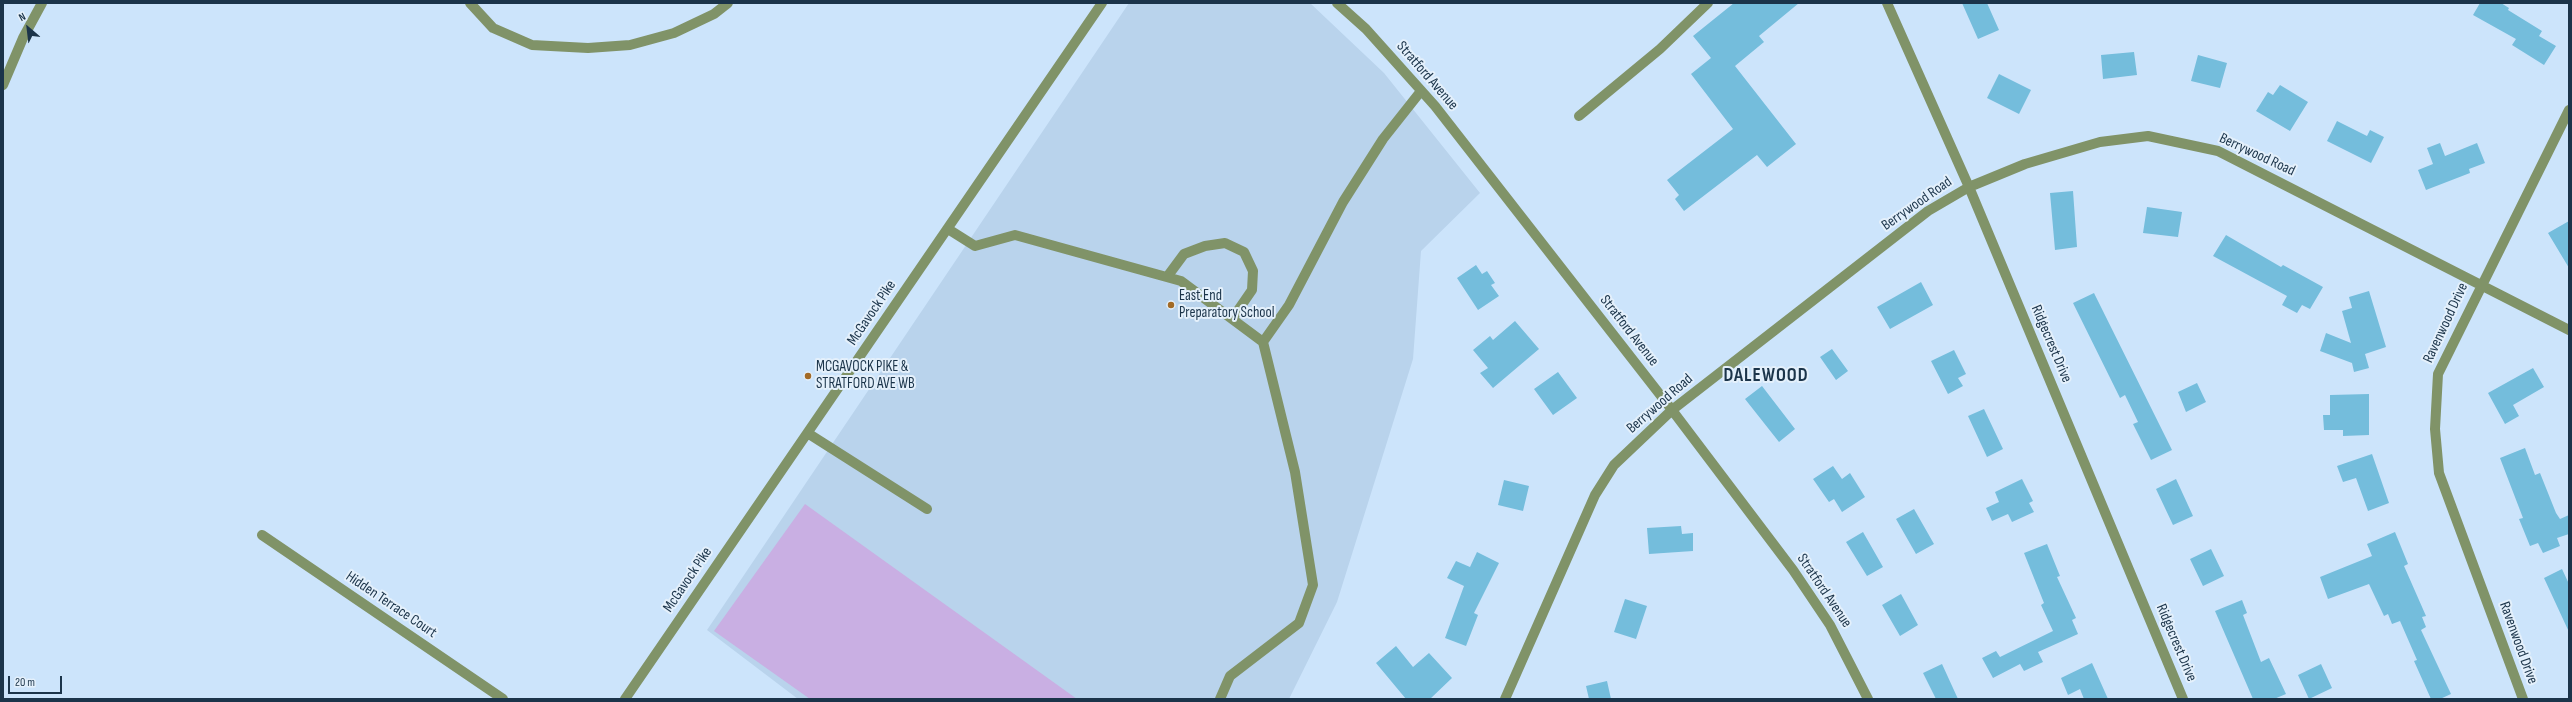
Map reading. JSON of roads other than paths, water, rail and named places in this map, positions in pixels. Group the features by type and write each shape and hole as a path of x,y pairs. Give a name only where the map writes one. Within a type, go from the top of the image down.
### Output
{"street":[{"path":"3,85 23,38 42,3"},
{"path":"470,3 493,28 532,45 588,48 630,44 674,33 714,14 728,3"},
{"name":"McGavock Pike","path":"625,699 742,528 809,434 1102,3"},
{"name":"Stratford Avenue","path":"1337,3 1366,29 1421,90 1672,410 1793,570 1826,619 1868,699"},
{"path":"1579,116 1660,49 1708,3"},
{"name":"Ridgecrest Drive","path":"1887,3 1970,187 2183,699"},
{"path":"1263,342 1289,305 1343,202 1383,139 1421,90"},
{"name":"Ravenwood Drive","path":"2523,699 2439,473 2435,429 2438,374 2480,286 2569,110"},
{"name":"Berrywood Road","path":"1505,699 1595,495 1614,465 1672,410 1928,211 1970,187 2025,164 2100,142 2148,136 2218,151 2480,286 2569,330"},
{"path":"948,229 975,246 1015,235 1181,281 1263,342 1296,472 1313,586 1299,623 1230,676 1220,699"},
{"path":"1167,278 1184,254 1205,246 1225,243 1244,252 1253,271 1252,290 1232,319"},
{"path":"809,434 927,509"},
{"name":"Hidden Terrace Court","path":"262,535 503,699"}],"place":[{"name":"East End Preparatory School","path":"1171,305"},
{"name":"MCGAVOCK PIKE & STRATFORD AVE WB","path":"808,376"}],"district":[{"name":"DALEWOOD","path":"1766,376"}]}
